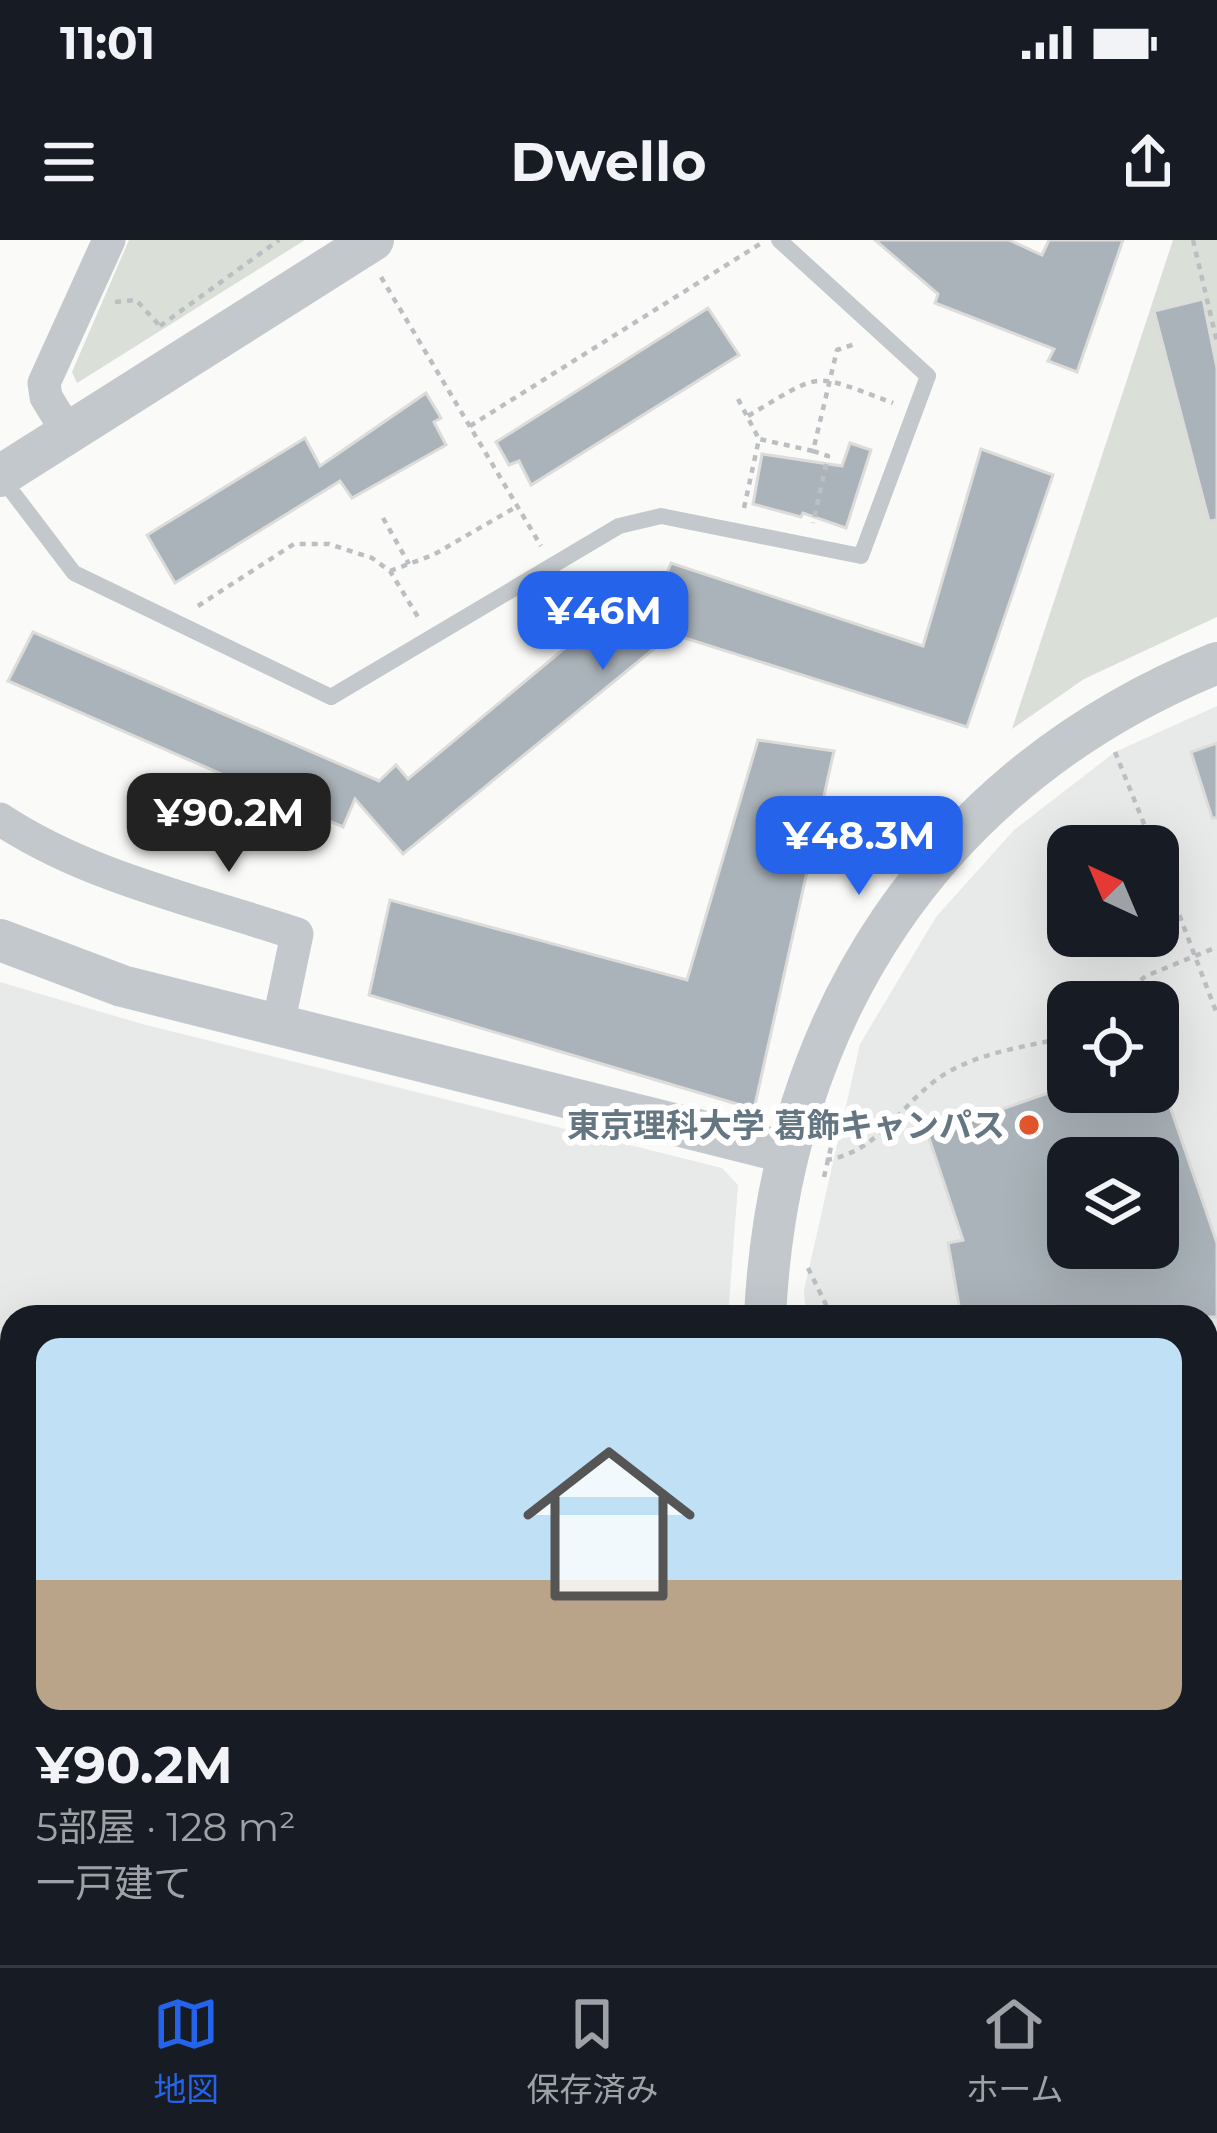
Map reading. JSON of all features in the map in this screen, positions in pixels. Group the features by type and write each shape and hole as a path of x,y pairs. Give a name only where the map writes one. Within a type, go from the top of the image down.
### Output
{"street":[{"path":"68,433 46,397 44,382 109,240"},
{"path":"0,476 368,243"},
{"path":"765,1305 769,1237 785,1153 809,1079 846,992 935,861 1008,788 1098,721 1217,663"},
{"path":"0,819 32,839 114,873 297,934 278,1025"},
{"path":"0,940 122,986 785,1153"}],"lane":[{"path":"0,476 74,573 332,697 619,526 661,516 860,556 928,376 778,240"}],"path":[{"path":"160,326 279,240"},
{"path":"470,426 767,240"},
{"path":"1193,240 1217,342"},
{"path":"368,243 516,507 554,565"},
{"path":"80,304 136,300 183,362"},
{"path":"813,451 837,350 882,334"},
{"path":"748,416 811,378 827,379 915,412"},
{"path":"738,399 759,439 739,531"},
{"path":"759,439 828,456 809,545"},
{"path":"390,571 516,507"},
{"path":"383,518 409,564"},
{"path":"188,628 199,605 294,544 329,544 372,558 390,571 430,638"},
{"path":"1113,747 1145,825"},
{"path":"1179,911 1217,1014"},
{"path":"1139,981 1217,947"},
{"path":"785,1153 829,1160 854,1154 950,1071 985,1056 1047,1042"},
{"path":"822,1182 832,1139"},
{"path":"800,1271 803,1257 826,1305"}],"shaded area":[{"path":"129,240 305,240 77,383 72,372"},
{"path":"1173,240 1217,240 1217,617 1084,679 1012,729"},
{"name":"東京理科大学 葛飾キャンパス","path":"1217,706 1217,1305 805,1305 804,1290 860,1044 936,917 1014,830 1115,752"},
{"path":"0,982 142,1024 722,1168 738,1185 729,1305 0,1305"}],"building":[{"path":"875,240 1009,240 1042,255 1049,240 1123,240 1077,372 1048,361 1054,349 935,303 938,294"},
{"path":"1203,299 1217,368 1217,520 1209,521 1154,311"},
{"path":"708,308 739,355 531,485 519,461 509,465 496,442"},
{"path":"426,393 441,418 434,422 446,445 352,498 340,481 175,583 147,535 305,438 320,466"},
{"path":"850,443 871,450 846,528 803,513 801,517 753,504 762,454 842,466"},
{"path":"981,449 1053,475 967,727 672,634 403,854 355,799 343,827 8,681 33,632 379,781 396,765 408,779 608,612 637,645 671,563 923,646"},
{"path":"758,740 834,751 754,1109 369,995 390,900 687,980"},
{"path":"1217,743 1217,818 1212,818 1191,752"},
{"path":"1047,1093 1047,1113 1172,1113 1217,1243 1217,1305 959,1305 948,1243 963,1240 928,1135"}],"place":[{"name":"東京理科大学 葛飾キャンパス","path":"1029,1125"}]}
